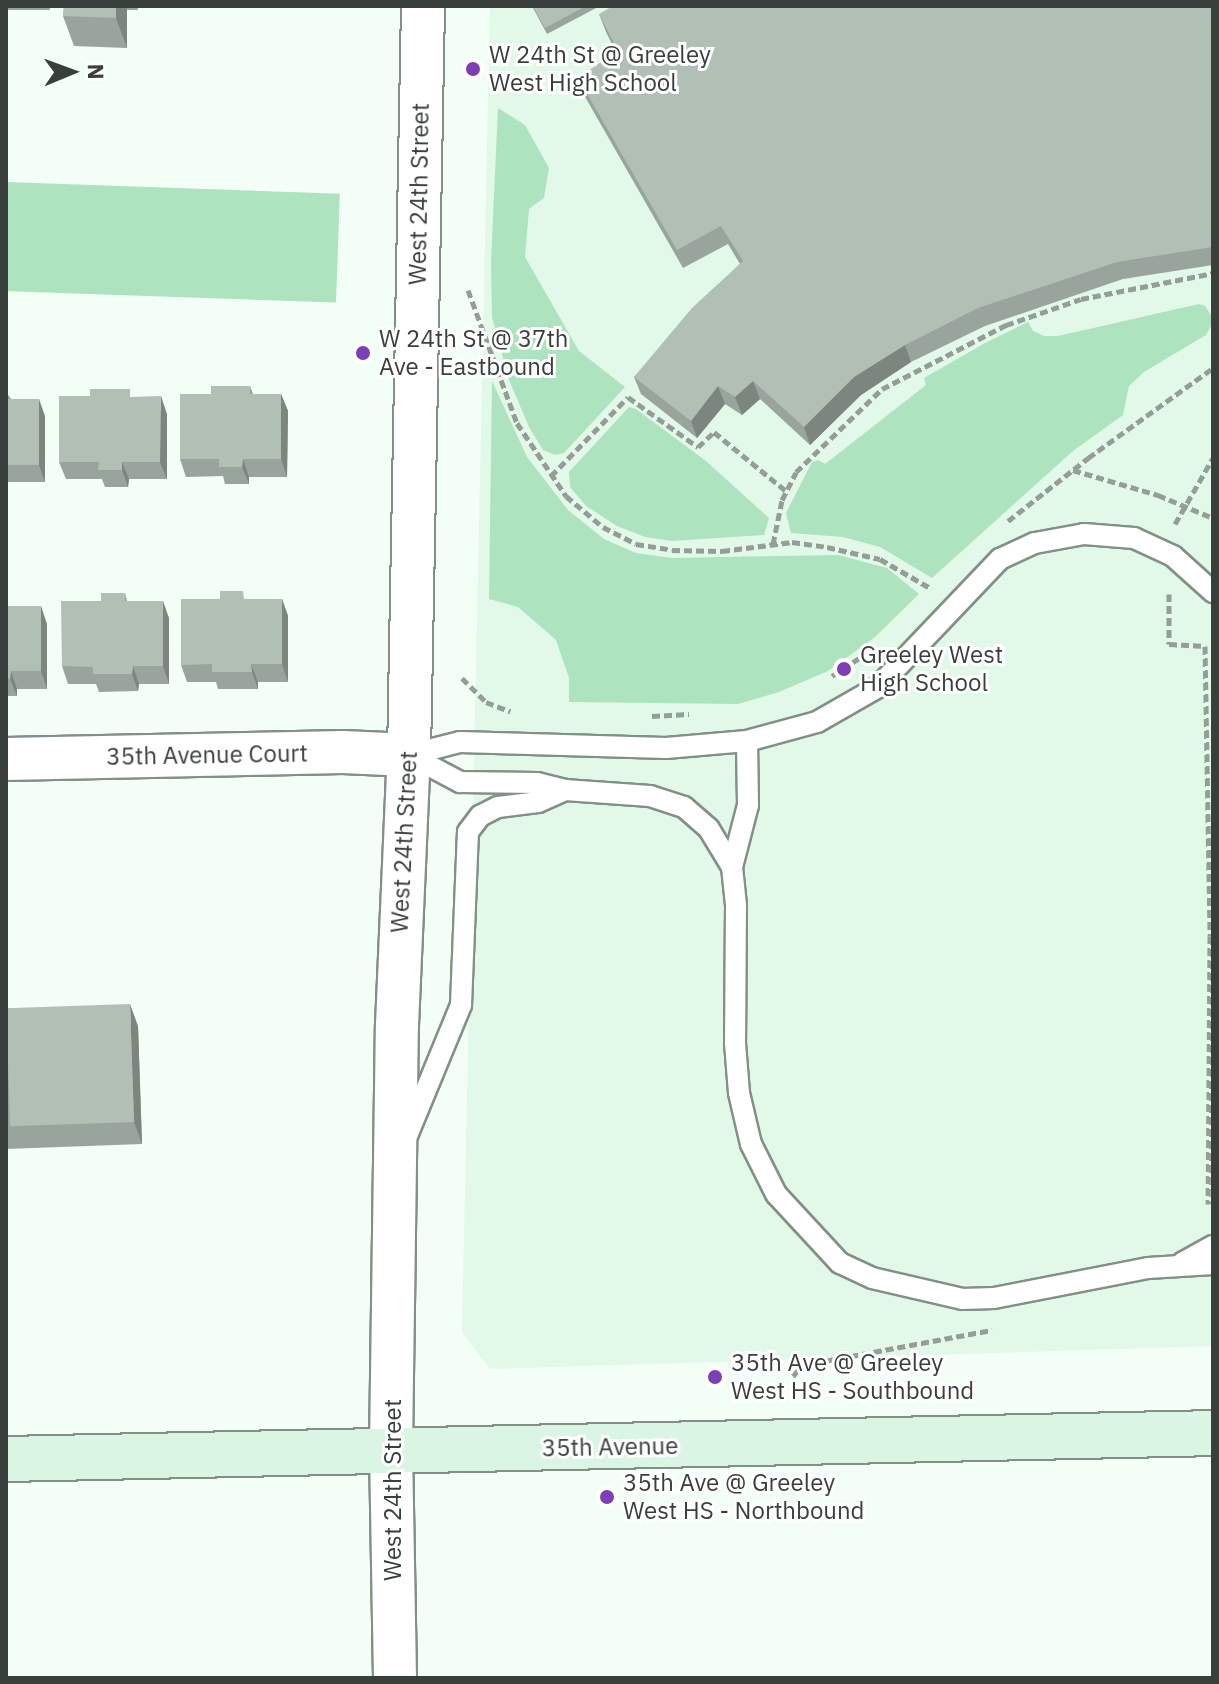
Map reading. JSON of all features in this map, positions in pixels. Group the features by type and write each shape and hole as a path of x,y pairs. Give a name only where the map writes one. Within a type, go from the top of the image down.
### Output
{"main road":[{"name":"35th Avenue","path":"6,1459 1213,1433"}],"street":[{"name":"West 24th Street","path":"395,1678 391,1452 399,969 409,755 423,6"},
{"name":"35th Avenue Court","path":"6,759 343,752 409,755"}],"lane":[{"path":"409,755 460,742 666,748 747,741 817,722 878,687 1000,559 1035,543 1084,534 1134,538 1173,556 1213,592"},
{"path":"747,741 748,805 732,867 736,905 735,1043 739,1093 751,1144 776,1194 840,1263 872,1278 962,1299 994,1298 1178,1264 1213,1264"},
{"path":"409,755 460,782 537,783 565,790 650,796 684,807 709,829 732,867"},
{"path":"396,1164 461,1005 468,832 480,816 498,807 538,802 565,790"},
{"path":"1178,1264 1213,1246"}],"path":[{"path":"773,544 786,491 796,472 882,389 1006,325 1081,299 1213,273"},
{"path":"468,290 517,423 566,496 603,527 636,544 722,551 773,544 827,547 880,559 933,589"},
{"path":"1004,524 1213,368"},
{"path":"551,476 628,397 698,447 714,432 786,491"},
{"path":"1175,524 1213,458"},
{"path":"1073,470 1213,518"},
{"path":"924,599 942,580"},
{"path":"1169,594 1169,644 1205,646 1210,936 1208,1204"},
{"path":"822,683 878,644"},
{"path":"462,678 486,702 505,711 520,712"},
{"path":"640,716 701,713"}],"shaded area":[{"name":"Greeley West High School","path":"490,6 1213,6 1213,1346 490,1369 462,1332"}],"green space":[{"path":"498,108 525,125 549,168 544,198 529,209 525,257 579,351 625,387 564,453 555,455 543,450 529,427 509,380 492,317 491,262"},
{"path":"6,182 340,194 336,303 6,291"},
{"path":"1199,304 1205,306 1211,315 1211,326 1206,335 1144,372 1129,386 1123,415 1073,451 932,578 880,547 843,537 791,533 786,513 812,462 818,460 825,464 926,385 924,378 985,343 1028,322 1033,331 1044,336 1058,336"},
{"path":"492,381 527,457 568,510 604,539 636,553 672,558 838,555 887,568 919,594 875,637 828,671 779,692 738,704 569,702 569,678 556,640 518,607 489,599"},
{"path":"629,407 706,461 769,518 764,535 672,541 645,537 617,526 586,506 570,487 569,472"}],"building":[{"path":"64,6 116,6 116,18 63,16"},
{"path":"533,6 586,6 545,28"},
{"path":"613,6 1213,6 1213,247 1117,262 978,308 905,345 854,377 804,427 753,381 735,397 718,386 691,421 634,377 692,308 743,261 721,226 677,250 578,78 618,51 599,14"},
{"path":"211,386 250,386 250,394 281,394 281,459 243,459 242,467 219,467 219,459 180,459 180,394 211,394"},
{"path":"90,389 130,389 130,397 161,396 160,462 122,462 122,470 98,470 99,462 59,462 59,396 90,396"},
{"path":"6,392 8,399 39,399 39,465 6,465"},
{"path":"220,591 243,591 244,599 282,599 282,664 251,664 252,672 212,672 212,664 181,665 181,599 220,599"},
{"path":"101,593 125,593 125,601 163,601 163,666 133,666 132,674 93,674 93,667 62,666 61,601 101,601"},
{"path":"6,606 41,606 41,671 11,671 10,679 6,679"},
{"path":"130,1004 134,1122 10,1126 6,1008"}],"place":[{"name":"W 24th St @ Greeley West High School","path":"473,69"},
{"name":"W 24th St @ 37th Ave - Eastbound","path":"363,353"},
{"name":"Greeley West High School","path":"844,669"},
{"name":"35th Ave @ Greeley West HS - Southbound","path":"715,1377"},
{"name":"35th Ave @ Greeley West HS - Northbound","path":"607,1497"}]}
